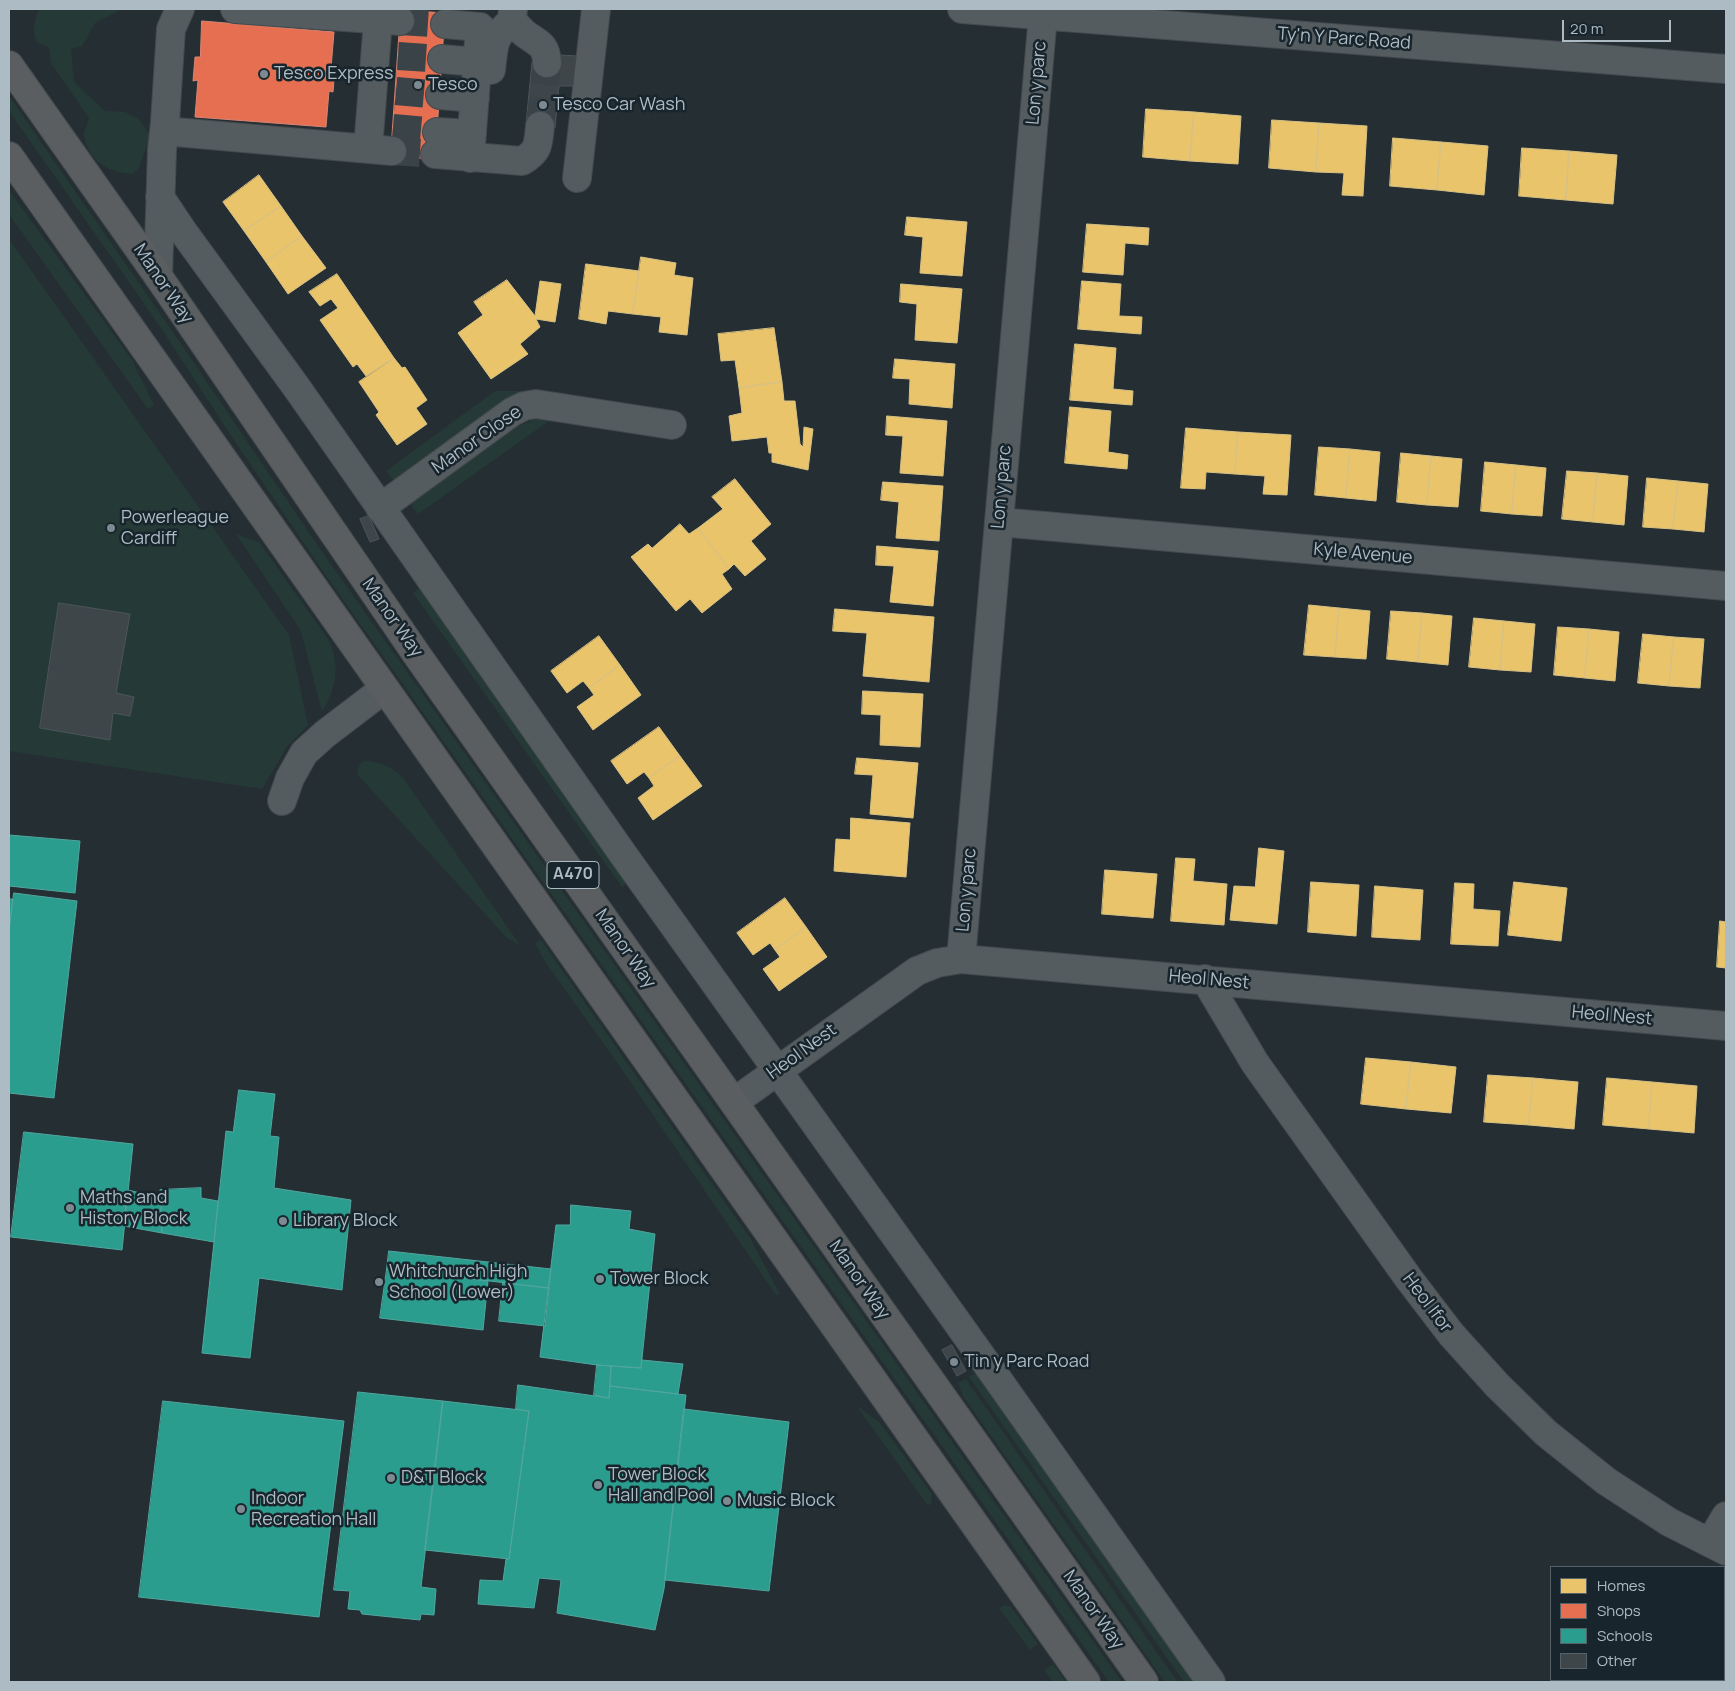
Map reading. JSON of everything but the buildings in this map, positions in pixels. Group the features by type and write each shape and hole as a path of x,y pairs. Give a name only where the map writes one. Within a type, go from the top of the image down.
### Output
{"highway":[{"name":"Manor Way","path":"9,65 158,276 417,655 1144,1682"},
{"name":"A470","path":"9,156 1086,1682"}],"street":[{"path":"158,276 160,197 171,29 180,9"},
{"path":"163,141 385,83 235,9"},
{"path":"577,178 596,9"},
{"name":"Ty'n Y Parc Road","path":"962,9 1726,70"},
{"path":"440,87 485,89 489,82 495,40 513,15 525,33 542,44 547,54 547,63"},
{"name":"Lon y parc","path":"961,959 1043,15"},
{"path":"440,87 475,90"},
{"path":"440,87 475,90"},
{"path":"475,90 522,161 533,155 538,146 540,126"},
{"path":"160,197 776,1071 1211,1682"},
{"name":"Manor Close","path":"380,508 512,412 524,406 536,404 672,425"},
{"name":"Kyle Avenue","path":"999,522 1726,586"},
{"path":"282,801 290,778 304,753 325,734 384,689"},
{"name":"Heol Nest","path":"734,1102 917,971 937,963 961,959 1726,1026"},
{"name":"Heol Ifor","path":"1205,979 1255,1063 1409,1280 1451,1334 1497,1385 1546,1433 1606,1481 1670,1522 1718,1547"},
{"path":"1718,1547 1726,1516"}],"green space":[{"path":"39,9 122,9 95,23 82,46 71,49 74,82 105,111 125,112 139,119 151,136 138,169 133,174 108,168 98,162 90,152 84,133 89,118 51,63 49,47 37,43 34,26"},
{"path":"9,96 175,335 316,543 1122,1682 1109,1682 320,567 159,325 9,111"},
{"path":"9,190 132,360 154,405 148,409 9,214"},
{"name":"Powerleague Cardiff","path":"9,239 289,635 308,725 287,747 262,789 9,751"},
{"path":"495,391 529,392 509,399 394,481 386,471"},
{"path":"536,419 549,421 418,514 410,504 519,426"},
{"path":"236,534 259,542 328,639 335,658 336,667 331,694 322,712 301,631"},
{"path":"424,585 631,880 622,887 413,593"},
{"path":"364,761 386,766 404,779 520,945 507,938 358,775 358,767"},
{"path":"541,940 750,1238 780,1294 776,1295 612,1055 548,966 535,944"},
{"path":"976,1373 1197,1682 1184,1682 969,1377"},
{"path":"966,1379 1178,1682 1165,1682 963,1396 958,1383"},
{"path":"856,1405 880,1423 932,1494 931,1503 928,1506"},
{"path":"1004,1605 1011,1607 1038,1644 1030,1650 999,1608"},
{"path":"1053,1664 1066,1682 1053,1682 1044,1670"}],"tunnel":[{"path":"400,21 445,24"},
{"path":"398,56 442,59"},
{"path":"540,126 547,63"},
{"path":"396,91 440,95"},
{"path":"393,128 437,132"},
{"path":"392,151 435,154"}],"place":[{"name":"Tesco Express","path":"264,74"},
{"name":"Tesco","path":"418,85"},
{"name":"Tesco Car Wash","path":"543,105"},
{"name":"Powerleague Cardiff","path":"111,528"},
{"name":"Maths and History Block","path":"70,1208"},
{"name":"Library Block","path":"283,1221"},
{"name":"Tower Block","path":"600,1279"},
{"name":"Whitchurch High School (Lower)","path":"379,1282"},
{"name":"Tin y Parc Road","path":"954,1362"},
{"name":"D&T Block","path":"391,1478"},
{"name":"Tower Block Hall and Pool","path":"598,1485"},
{"name":"Music Block","path":"727,1501"},
{"name":"Indoor Recreation Hall","path":"241,1509"}]}
